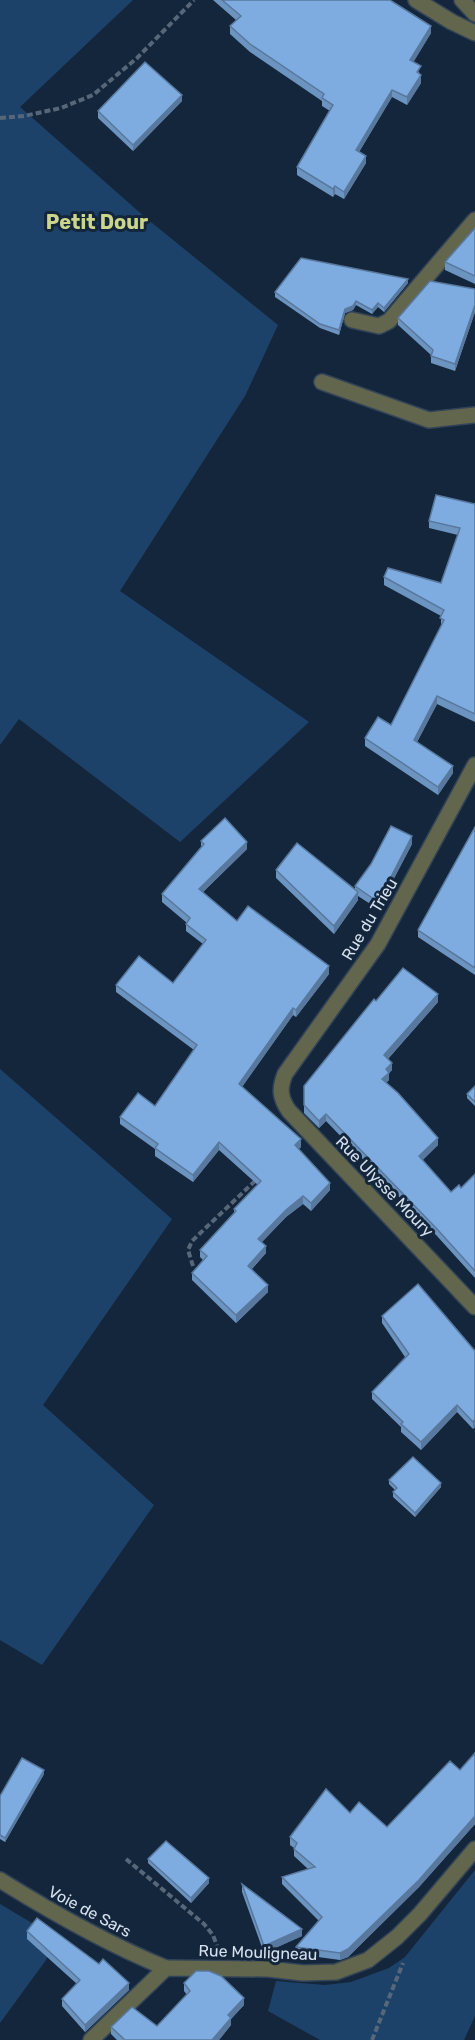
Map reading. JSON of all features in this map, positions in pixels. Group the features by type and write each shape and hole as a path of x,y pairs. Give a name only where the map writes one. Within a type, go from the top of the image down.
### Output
{"street":[{"path":"416,0 475,33"},
{"path":"462,0 475,14"},
{"path":"352,320 379,326 389,321 475,220"},
{"path":"322,382 429,420 475,415"},
{"name":"Rue du Trieu","path":"282,1083 290,1067 378,944 475,765"},
{"name":"Rue Ulysse Moury","path":"282,1083 283,1102 289,1111 475,1307"},
{"name":"Rue Mouligneau","path":"166,1968 336,1972 368,1960 397,1938 475,1849"},
{"name":"Voie de Sars","path":"0,1880 90,1932 166,1968"},
{"path":"91,2040 166,1968"}],"path":[{"path":"0,118 61,108 93,95 137,58 194,0"},
{"path":"193,1266 188,1250 192,1241 261,1174"},
{"path":"126,1859 204,1924 213,1935 227,1968"},
{"path":"372,2040 405,1957"}],"shaded area":[{"path":"0,0 133,0 20,107 146,218 278,325 245,396 120,591 309,722 180,842 19,719 0,745"},
{"path":"0,1069 172,1219 43,1405 154,1505 42,1665 0,1640"},
{"path":"475,1870 475,2016 464,2040 320,2040 268,2011 276,1981 325,1985 351,1982 389,1968 405,1957"},
{"path":"0,1904 54,1936 46,1960 0,2023"}],"building":[{"path":"222,0 390,0 431,26 410,60 421,66 417,72 421,75 407,97 392,90 356,150 366,156 344,192 335,186 333,189 297,167 333,105 322,98 324,94 250,44 230,26 241,16"},
{"path":"145,62 182,95 133,145 98,111"},
{"path":"475,228 475,276 445,262"},
{"path":"301,258 408,279 384,308 378,303 372,310 356,301 353,306 345,309 339,330 320,324 275,292"},
{"path":"430,281 475,289 475,305 455,364 431,356 433,350 398,318"},
{"path":"436,495 475,504 475,714 437,696 414,740 453,766 438,787 365,738 378,717 391,725 444,620 440,618 444,610 384,577 388,568 441,583 460,528 429,521"},
{"path":"225,818 247,842 199,889 237,921 248,906 329,966 296,1010 293,1008 239,1084 301,1139 295,1145 330,1183 311,1203 303,1196 258,1239 266,1246 248,1266 268,1285 236,1315 192,1273 207,1256 200,1250 261,1181 219,1142 193,1175 155,1148 158,1144 120,1117 138,1093 155,1106 197,1045 116,985 139,956 173,983 206,940 186,924 190,918 162,894 204,844 201,841"},
{"path":"391,826 412,836 378,902 355,886 371,864"},
{"path":"475,827 475,968 418,930"},
{"path":"297,843 358,892 334,926 276,870"},
{"path":"403,968 438,994 384,1055 392,1063 386,1069 389,1073 382,1079 398,1093 438,1138 419,1156 451,1192 459,1185 461,1188 475,1174 475,1271 326,1114 319,1121 304,1105 304,1086 374,999 376,1001"},
{"path":"475,1086 475,1102 467,1094"},
{"path":"418,1284 475,1351 475,1419 473,1422 457,1405 421,1442 372,1392 409,1354 382,1316"},
{"path":"413,1457 441,1483 415,1513 393,1492 397,1488 389,1480"},
{"path":"475,1753 475,1816 419,1880 348,1949 340,1953 296,1947 322,1917 282,1877 315,1867 294,1849 297,1843 290,1837 326,1789 350,1813 359,1802 387,1827 450,1761 460,1770"},
{"path":"22,1758 44,1770 5,1838 0,1835 0,1796"},
{"path":"166,1841 209,1878 191,1898 148,1859"},
{"path":"242,1884 302,1929 264,1946"},
{"path":"37,1918 99,1964 103,1959 129,1983 85,2025 62,1999 80,1980 27,1931"},
{"path":"196,1971 209,1971 221,1976 244,1998 228,2015 231,2018 212,2040 125,2040 111,2027 132,2007 157,2026 190,1991 184,1983"}],"district":[{"name":"Petit Dour","path":"97,222"}]}
